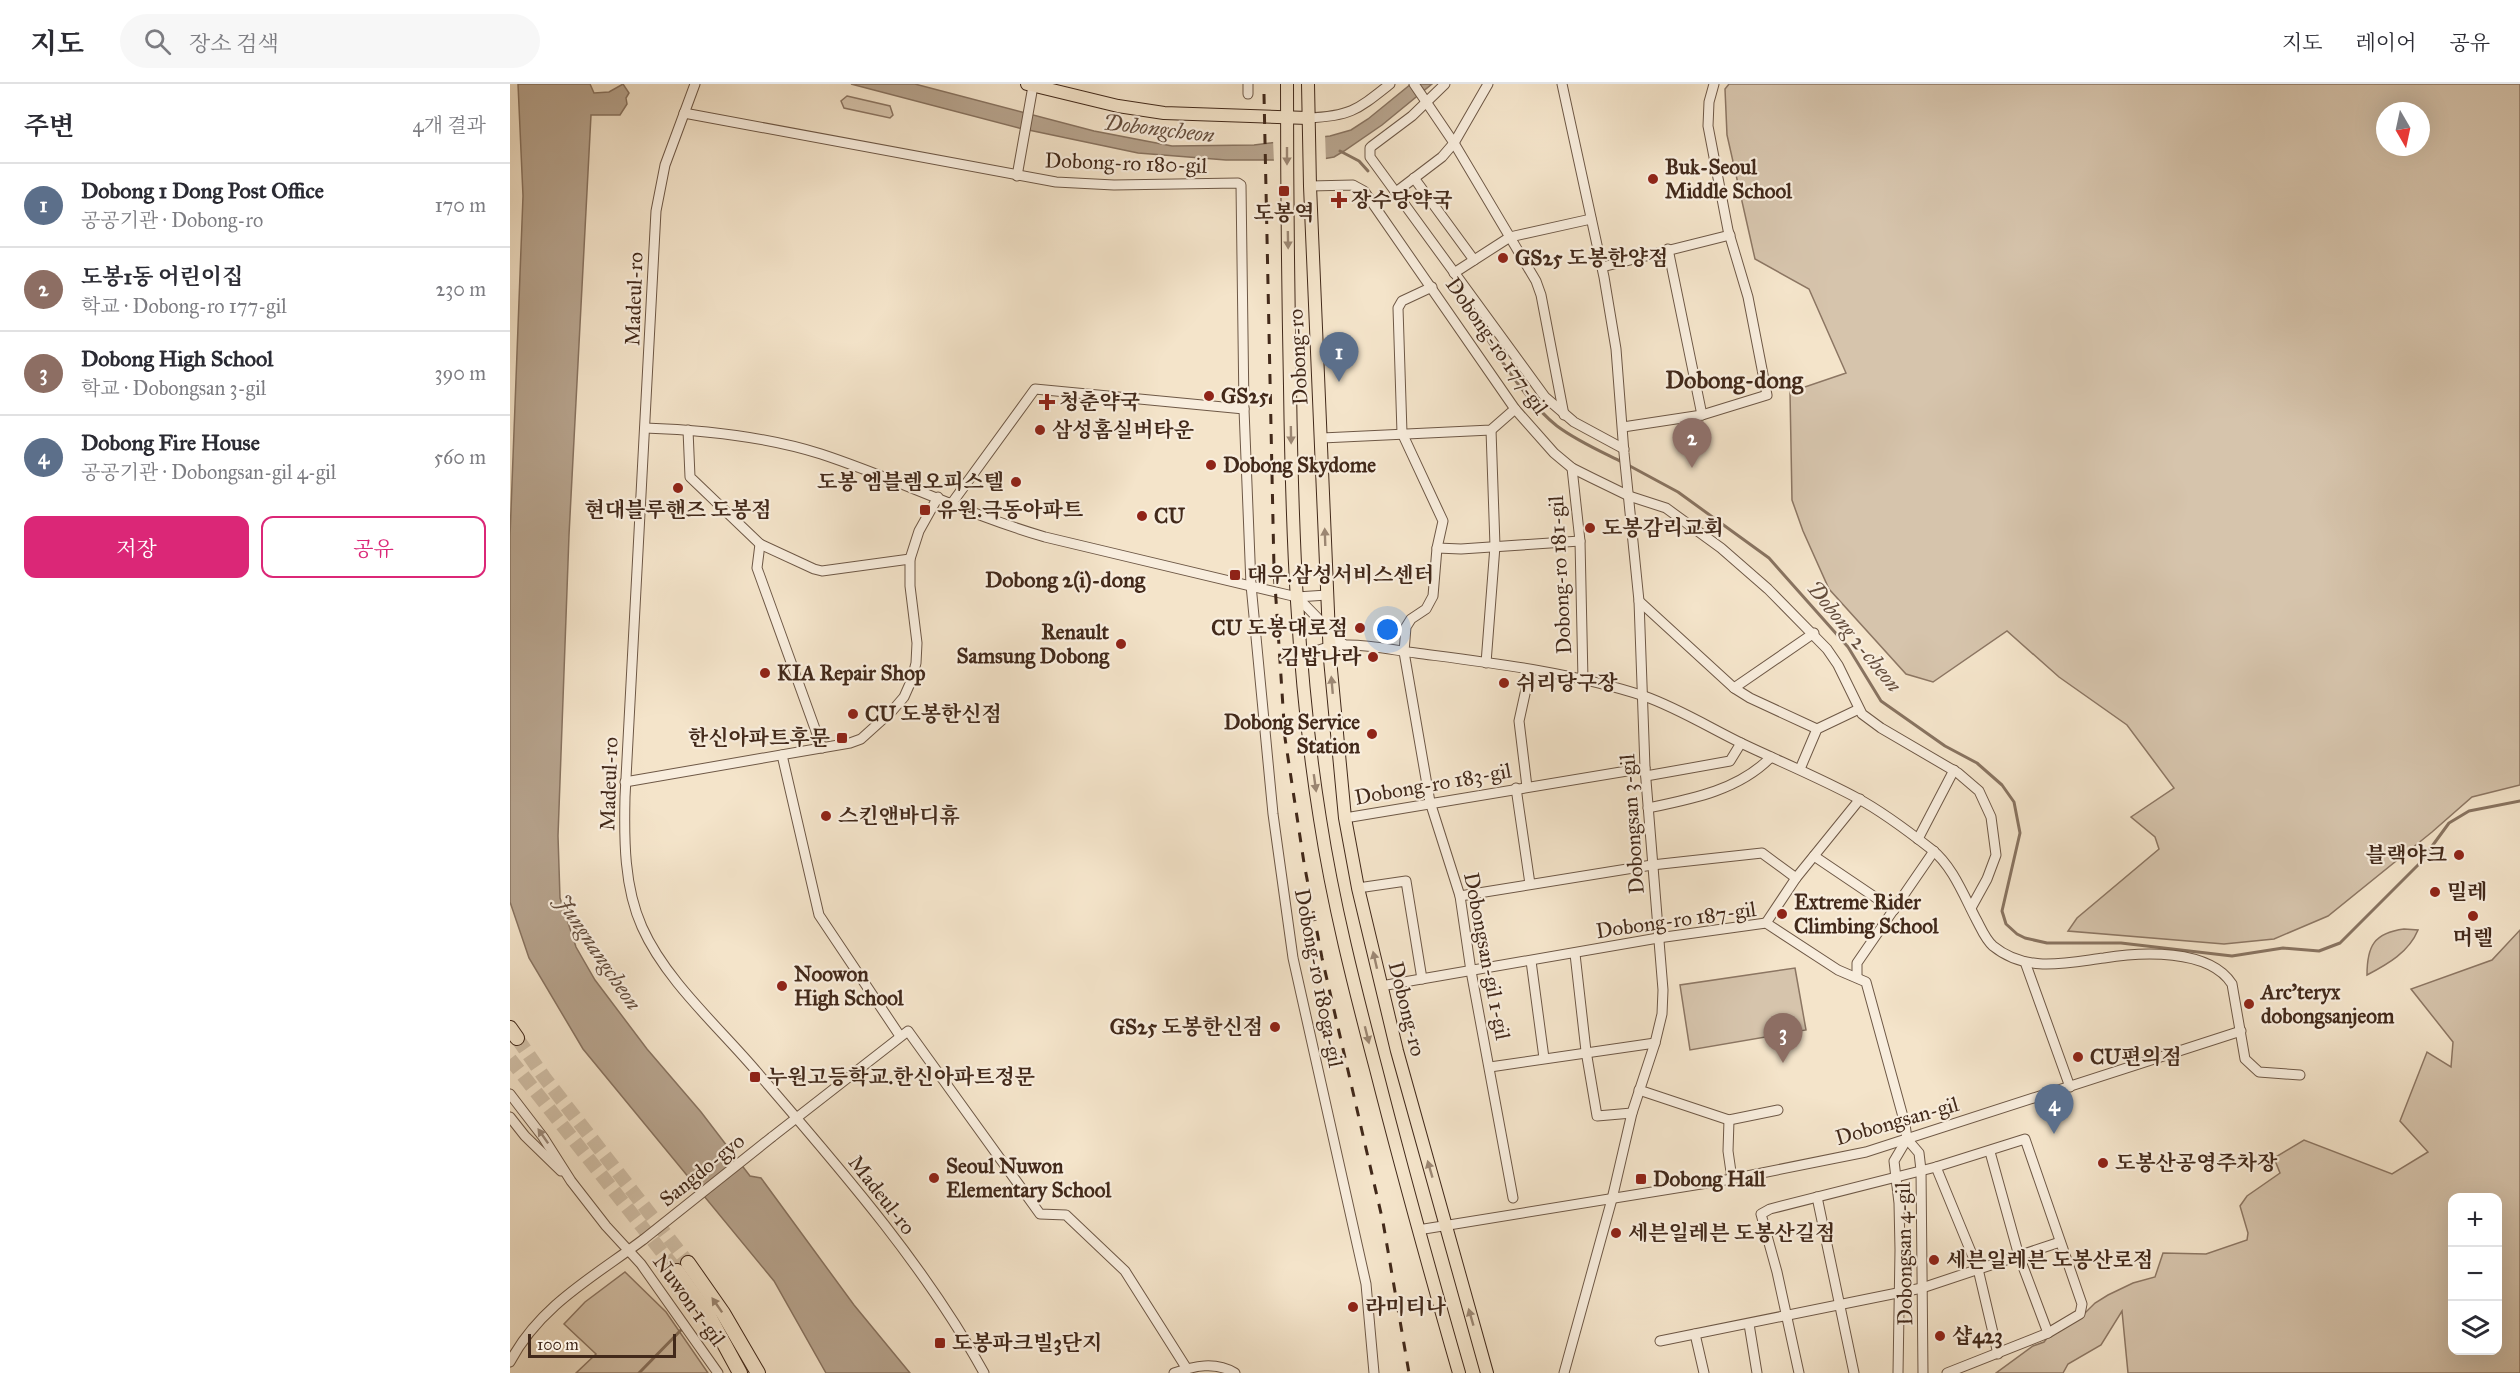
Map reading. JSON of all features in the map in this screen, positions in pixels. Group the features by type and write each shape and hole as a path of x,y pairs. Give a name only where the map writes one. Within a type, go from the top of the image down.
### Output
{"highway":[{"path":"740,1373 682,1267 723,1313 758,1373"}],"main road":[{"name":"Dobong-ro","path":"1287,84 1291,474 1301,662 1319,818 1333,892 1356,990 1418,1230 1459,1373"},
{"name":"Dobong-ro","path":"1308,84 1328,628 1345,818 1358,888 1381,986 1487,1373"},
{"path":"1030,85 1118,106 1164,113 1287,116 1308,123"}],"street":[{"path":"1308,123 1351,112 1390,84"},
{"path":"1414,84 1455,143 1536,281 1541,295 1564,415"},
{"path":"1426,101 1445,84"},
{"path":"1396,192 1442,158 1455,143 1488,84"},
{"name":"Dobongsan 3-gil","path":"1562,84 1602,267 1616,349 1640,601 1641,695 1662,1014 1632,1113 1612,1199 1564,1373"},
{"path":"1623,428 1702,415 1767,395 1748,297 1730,235 1708,126 1709,102 1714,84"},
{"path":"1018,171 1030,100 1030,85"},
{"name":"Madeul-ro","path":"693,88 665,165 657,198 625,782 624,831 635,909 647,937 669,973 796,1117 900,1246 970,1347 984,1373"},
{"name":"Dobong-ro 177-gil","path":"1426,101 1412,116 1370,148 1372,160 1545,397 1564,415 1624,451"},
{"name":"Dobong-ro 180-gil","path":"684,113 1018,171 1056,182 1241,185 1244,409 1251,585"},
{"path":"1414,178 1474,260"},
{"name":"Dobong-ro 177-gil","path":"1310,183 1353,185 1361,188 1515,409 1554,453 1572,468 1666,508 1744,567 1814,633 1838,665 1859,709 1875,724 1967,779 1982,795 1989,810 1995,839 1994,860 1971,908"},
{"path":"1454,273 1510,237 1591,219"},
{"path":"1602,267 1730,235"},
{"path":"1668,249 1702,415"},
{"path":"1402,433 1398,308 1402,301 1432,287"},
{"path":"952,503 1035,389 1244,409"},
{"path":"1322,438 1491,430 1515,409"},
{"path":"645,428 728,434 794,447 938,497 1011,527 1045,537 1297,597 1327,595"},
{"path":"688,430 690,477 760,544 814,570 822,571 910,559"},
{"path":"1486,663 1495,546 1491,430"},
{"name":"Dobongsan-gil 1-gil","path":"1402,433 1443,520 1437,548 1433,597 1426,609 1411,619 1406,627 1404,652 1430,802 1460,896 1471,971 1512,1198"},
{"name":"Dobong-ro 181-gil","path":"1572,468 1580,541 1583,680"},
{"path":"625,782 822,748 861,739 904,697 916,663 910,559 919,531 938,497"},
{"path":"1437,548 1580,541"},
{"path":"760,544 757,568 822,748"},
{"name":"Dobong-ro 180ga-gil","path":"1251,585 1267,761 1289,935 1356,1232 1366,1284 1374,1373"},
{"path":"1297,597 1344,645"},
{"path":"1640,601 1734,688 1750,698 1817,729"},
{"path":"1734,688 1814,633"},
{"path":"1301,662 1316,649 1344,645"},
{"name":"Dobong-ro 181-gil","path":"1344,645 1486,663 1583,680 1659,701 1860,800 1918,839 1944,861 1990,942 2012,958 2025,962 2059,964 2105,957 2148,955 2198,959 2218,969 2232,984 2245,1059 2259,1072 2300,1075"},
{"name":"Dobong-ro 181-gil","path":"1519,722 1530,671"},
{"path":"1800,769 1817,729 1859,709"},
{"name":"Dobong-ro 183-gil","path":"1519,722 1527,787"},
{"path":"1646,772 1730,761 1742,743"},
{"path":"782,755 819,915 904,1034 1040,1214 1066,1215 1125,1271 1186,1369"},
{"path":"1648,808 1700,798 1745,776 1762,766 1771,757"},
{"path":"1918,839 1954,770"},
{"name":"Dobong-ro 183-gil","path":"1345,818 1527,787 1646,772"},
{"path":"1516,789 1530,884"},
{"path":"1766,923 1796,878 1860,800"},
{"path":"1898,1373 1905,1292 1894,1161 1907,1139 1905,1124 1866,982 1857,976 1857,963 1934,851"},
{"path":"1460,896 1652,865 1762,853 1796,878"},
{"path":"1814,856 1894,910"},
{"path":"1358,888 1406,881 1422,979"},
{"name":"Dobong-ro 187-gil","path":"1381,986 1658,938 1766,923 1838,970 1857,976"},
{"path":"1575,954 1586,1051 1598,1116 1632,1113"},
{"path":"1531,961 1544,1058"},
{"path":"2025,962 2070,1087"},
{"name":"Dobongsan-gil","path":"1418,1230 1732,1179 1834,1159 1907,1139 2241,1030"},
{"name":"Sangdo-gyo","path":"510,1362 523,1340 558,1302 629,1251 904,1034"},
{"path":"1490,1067 1586,1051 1655,1043"},
{"path":"1639,1090 1730,1120 1779,1110"},
{"path":"510,1094 543,1137 571,1181"},
{"path":"510,1117 525,1136 571,1181"},
{"path":"1730,1120 1728,1151 1732,1179"},
{"name":"Dobongsan 4-gil","path":"1907,1139 1919,1153 1921,1170 1923,1373"},
{"path":"1799,1373 1761,1214 1770,1209 1990,1152 2025,1139 2082,1304 2080,1314 2048,1334 1947,1373"},
{"path":"1990,1152 2019,1256 2048,1334"},
{"path":"1936,1167 1978,1269 1998,1354"},
{"name":"Nuwon 1-gil","path":"571,1181 682,1319 718,1373"},
{"path":"1817,1197 1854,1373"},
{"path":"1660,1341 1922,1288 2060,1242"},
{"path":"1749,1324 1757,1373"},
{"path":"1695,1334 1704,1373"},
{"path":"1174,1373 1186,1369 1215,1366 1235,1373"}],"shaded area":[{"path":"518,84 590,84 594,93 609,92 623,84 629,93 626,98 627,104 620,115 591,115 569,535 558,836 560,898 576,947 595,980 647,1049 701,1112 750,1176 761,1178 854,1305 910,1373 826,1373 774,1281 583,1049 529,958 510,902 510,536 523,196"},
{"path":"851,84 915,84 1094,131 1172,146 1254,145 1330,136 1351,130 1411,84 1432,84 1382,125 1334,157 1317,160 1226,160 1138,153 1019,128"},
{"path":"1729,84 2520,84 2520,785 2472,797 2328,916 2274,939 2224,944 2068,931 2077,918 2159,849 2155,837 2131,817 2174,788 2127,725 2059,677 2007,631 1933,682 1906,674 1829,589 1792,500 1790,392 1846,373 1809,289 1755,259 1727,135 1725,89"},
{"path":"847,96 890,106 893,115 890,118 844,108 841,101"},
{"path":"2404,929 2418,930 2403,951 2390,962 2367,975 2367,965 2374,943 2386,934"},
{"path":"2520,930 2520,1373 2128,1373 2122,1311 2101,1345 2068,1364 2063,1373 1996,1373 2033,1346 2044,1342 2053,1330 2085,1313 2108,1295 2133,1283 2155,1277 2163,1253 2206,1254 2247,1240 2248,1233 2240,1206 2247,1196 2280,1173 2274,1158 2304,1140 2392,1174 2428,1152 2400,1121 2427,1052 2451,1067 2453,1042 2411,989 2492,960"},
{"path":"1795,968 1806,1030 1690,1050 1680,985"},
{"path":"625,1272 666,1312 708,1373 576,1373 596,1354 564,1324 585,1302"}],"pier":[{"path":"1325,133 1326,162 1274,163 1273,139"}],"waterway":[{"name":"Dobong 2-cheon","path":"1340,151 1359,161 1368,171"},
{"name":"Dobong 2-cheon","path":"1471,315 1511,374 1545,415 1572,436 1622,462"},
{"name":"Dobong 2-cheon","path":"1628,465 1678,492 1769,558 1848,647 1881,701 1945,746 1977,763 2002,785 2014,802 2020,833 2002,911 2006,924 2025,938 2047,943 2121,943 2232,956 2283,948 2319,951 2340,943 2419,864 2449,823 2469,811 2520,801"},
{"path":"639,1373 681,1330"}],"tunnel":[{"path":"517,1038 544,1077 688,1263"},
{"path":"510,1059 677,1271"}],"railway":[{"path":"1264,94 1274,569 1285,738 1304,863 1322,958 1383,1222 1409,1373"}],"place":[{"name":"Buk-Seoul Middle School","path":"1653,179"},
{"name":"도봉역","path":"1284,191"},
{"name":"장수당약국","path":"1339,200"},
{"name":"GS25 도봉한양점","path":"1503,258"},
{"name":"Dobong 1 Dong Post Office","path":"1339,382"},
{"name":"GS25","path":"1209,396"},
{"name":"청춘약국","path":"1047,402"},
{"name":"삼성홈실버타운","path":"1040,430"},
{"name":"Dobong Skydome","path":"1211,465"},
{"name":"도봉1동 어린이집","path":"1692,468"},
{"name":"도봉 엠블렘오피스텔","path":"1016,482"},
{"name":"현대블루핸즈 도봉점","path":"678,488"},
{"name":"유원.극동아파트","path":"925,510"},
{"name":"CU","path":"1142,516"},
{"name":"도봉감리교회","path":"1590,528"},
{"name":"대우.삼성서비스센터","path":"1235,575"},
{"name":"CU 도봉대로점","path":"1360,628"},
{"name":"Renault Samsung Dobong","path":"1121,644"},
{"name":"김밥나라","path":"1373,657"},
{"name":"KIA Repair Shop","path":"765,673"},
{"name":"쉬리당구장","path":"1504,683"},
{"name":"CU 도봉한신점","path":"853,714"},
{"name":"Dobong Service Station","path":"1372,734"},
{"name":"한신아파트후문","path":"842,738"},
{"name":"스킨앤바디휴","path":"826,816"},
{"name":"블랙야크","path":"2459,855"},
{"name":"밀레","path":"2435,892"},
{"name":"Extreme Rider Climbing School","path":"1782,914"},
{"name":"머렐","path":"2473,916"},
{"name":"Noowon High School","path":"782,986"},
{"name":"Arc'teryx dobongsanjeom","path":"2249,1004"},
{"name":"GS25 도봉한신점","path":"1275,1027"},
{"name":"CU편의점","path":"2078,1057"},
{"name":"Dobong High School","path":"1783,1063"},
{"name":"누원고등학교.한신아파트정문","path":"755,1077"},
{"name":"Dobong Fire House","path":"2054,1134"},
{"name":"도봉산공영주차장","path":"2103,1163"},
{"name":"Seoul Nuwon Elementary School","path":"934,1178"},
{"name":"Dobong Hall","path":"1641,1179"},
{"name":"세븐일레븐 도봉산길점","path":"1616,1233"},
{"name":"세븐일레븐 도봉산로점","path":"1934,1260"},
{"name":"라미티나","path":"1353,1307"},
{"name":"샵423","path":"1940,1336"},
{"name":"도봉파크빌3단지","path":"940,1343"}],"district":[{"name":"Dobong-dong","path":"1734,380"},
{"name":"Dobong 2(i)-dong","path":"1065,579"}],"water label":[{"name":"Dobongcheon","path":"1159,128"},
{"name":"Jungnangcheon","path":"599,952"}]}
